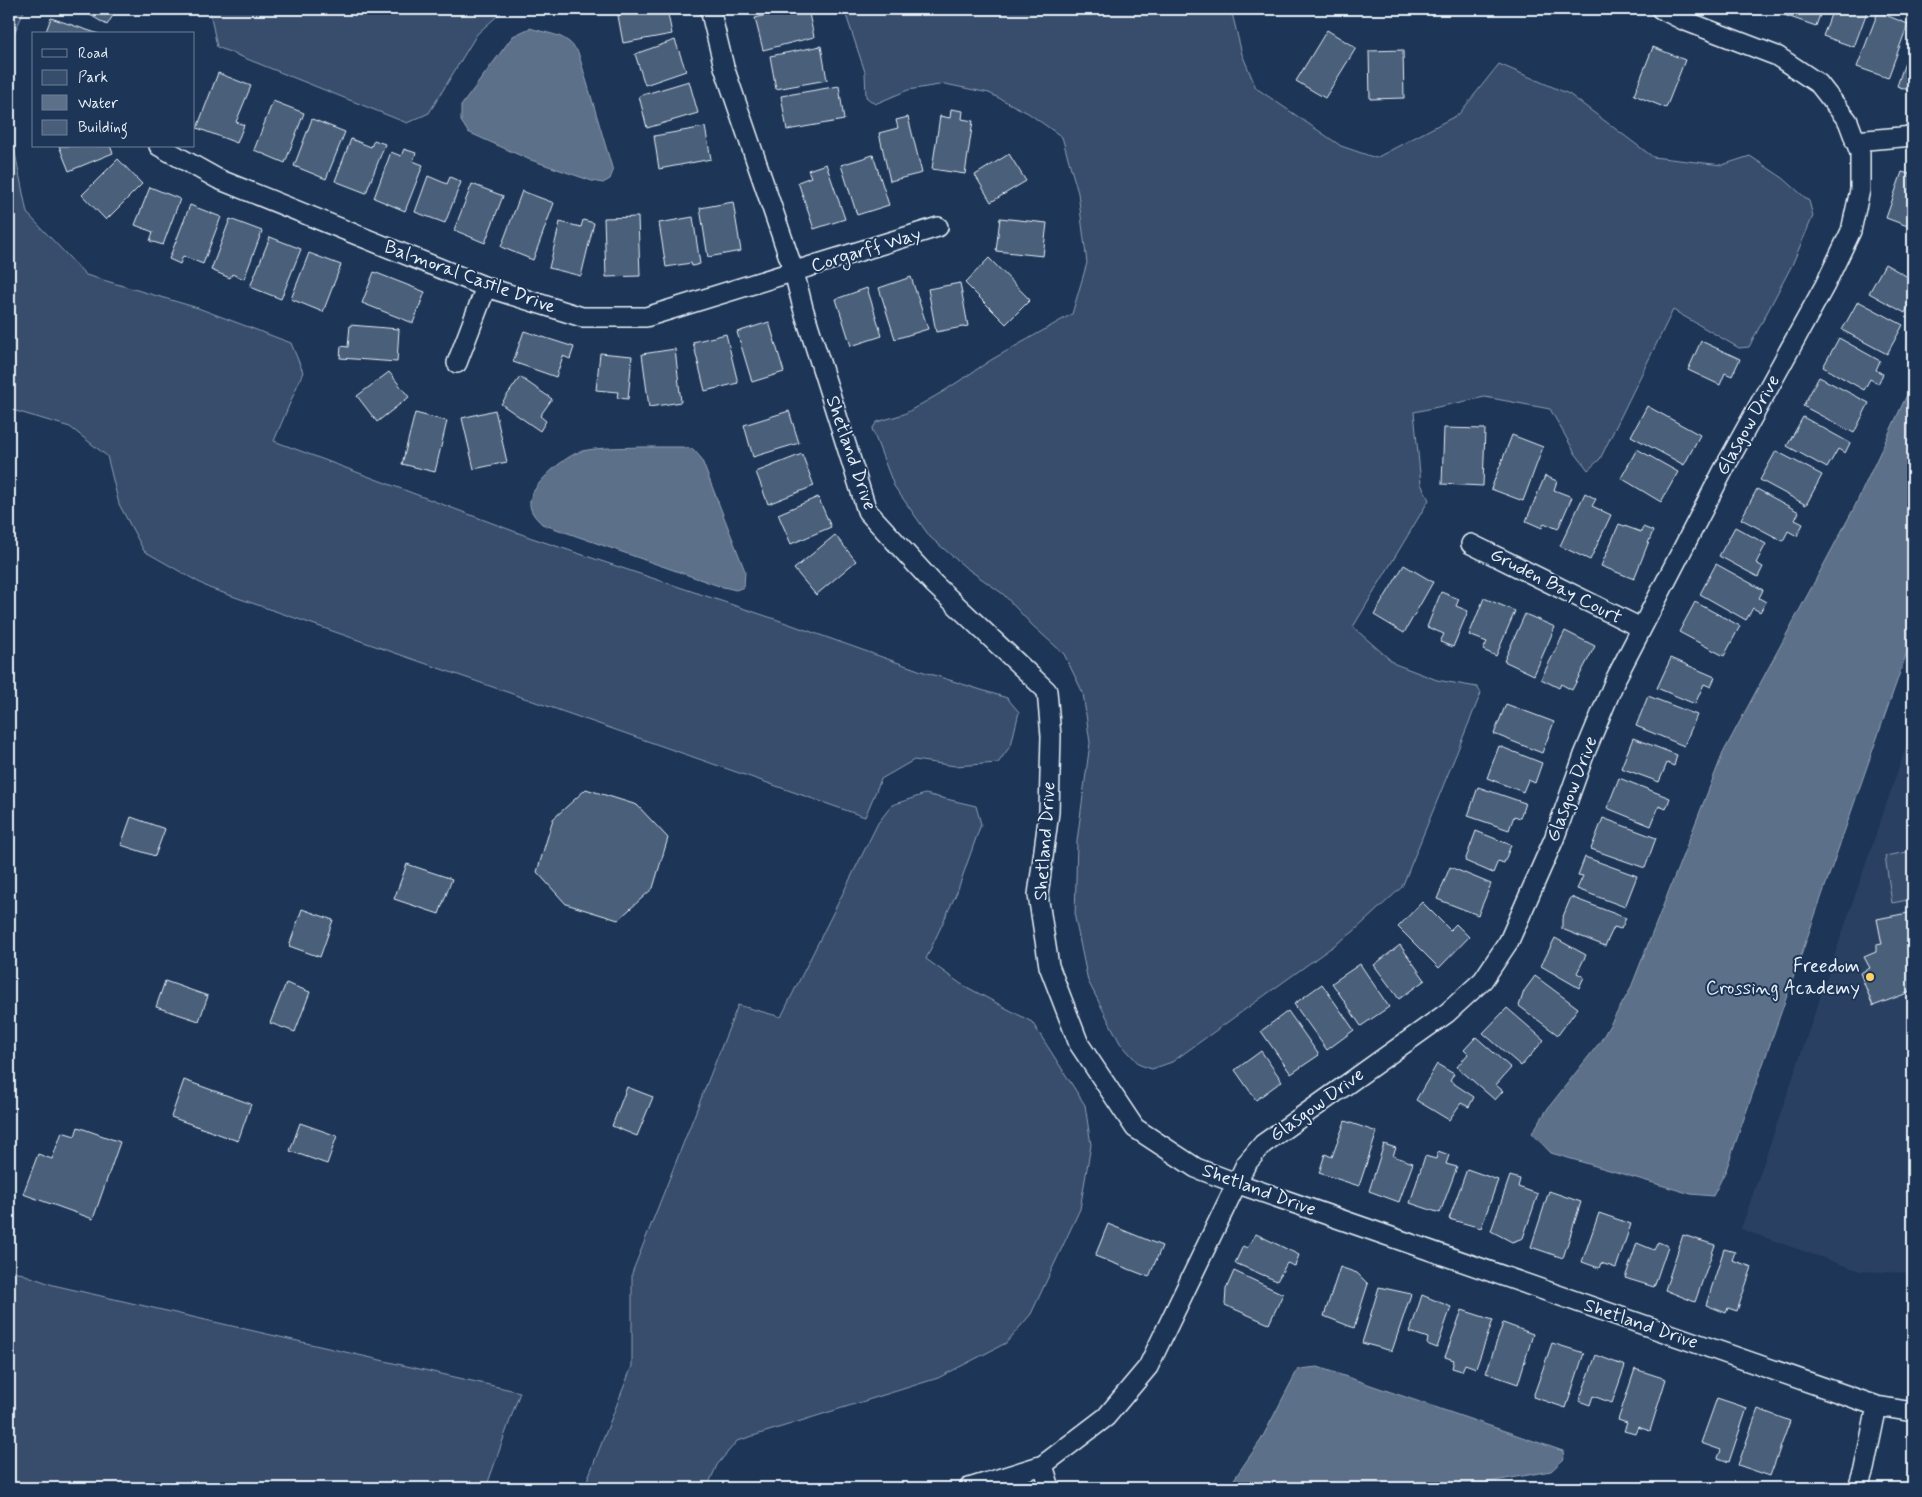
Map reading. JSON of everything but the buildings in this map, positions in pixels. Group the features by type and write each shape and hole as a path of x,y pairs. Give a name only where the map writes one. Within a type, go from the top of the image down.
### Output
{"street":[{"name":"Shetland Drive","path":"710,9 724,67 794,272 803,308 867,511 934,584 1047,691 1051,736 1049,812 1038,895 1049,966 1079,1044 1135,1128 1196,1168 1236,1183 1877,1406 1913,1412"},
{"name":"Glasgow Drive","path":"969,1488 1043,1465 1106,1417 1148,1366 1236,1183 1246,1164 1263,1144 1446,1014 1483,980 1509,941 1554,838 1584,756 1616,678 1725,467 1825,285 1851,231 1860,190 1860,154 1848,121 1819,84 1777,56 1684,20 1661,9"},
{"path":"1855,141 1913,136"},
{"name":"Balmoral Castle Drive","path":"163,148 218,179 486,287 582,317 646,317 794,272"},
{"name":"Corgarff Way","path":"794,272 938,227"},
{"path":"457,363 486,287"},
{"name":"Gruden Bay Court","path":"1471,544 1641,628"},
{"path":"1858,1488 1864,1469 1877,1406"},
{"path":"1043,1465 1050,1488"}],"shaded area":[{"name":"Freedom Crossing Academy","path":"1913,726 1913,1273 1860,1271 1741,1229"}],"green space":[{"path":"9,9 25,9 9,45"},
{"path":"212,9 505,9 477,34 429,113 407,123 217,47 210,12"},
{"path":"844,9 1231,9 1242,54 1256,88 1341,146 1376,158 1459,114 1499,64 1569,94 1653,157 1722,165 1750,156 1783,178 1809,201 1813,216 1792,265 1749,347 1739,348 1673,310 1600,459 1588,470 1575,453 1550,409 1485,397 1414,412 1421,484 1429,500 1353,627 1395,664 1437,680 1477,687 1481,693 1402,887 1353,932 1172,1062 1152,1069 1140,1065 1120,1043 1088,981 1075,918 1077,841 1090,743 1083,693 1064,654 1032,625 1003,594 965,567 930,537 894,486 872,429 877,422 904,414 944,391 991,360 1072,314 1087,263 1078,193 1062,137 1028,113 989,93 945,84 908,90 875,104 866,97 865,72"},
{"path":"9,123 27,213 86,275 198,308 291,343 303,372 274,441 532,538 775,619 927,673 1007,698 1019,712 1011,745 998,763 955,766 914,760 881,779 865,817 209,588 144,551 119,504 107,456 70,427 9,409"},
{"path":"925,794 976,806 981,824 957,892 926,959 961,984 1032,1022 1085,1105 1091,1145 1080,1209 1031,1314 1006,1343 938,1378 737,1441 717,1465 707,1488 584,1488 632,1366 632,1273 738,1005 781,1017 878,823 892,805"},
{"path":"1913,851 1913,899 1892,903 1885,856"},
{"path":"9,1269 53,1285 520,1392 486,1488 9,1488"}],"water":[{"path":"530,28 563,38 578,52 613,171 610,179 603,183 528,159 468,132 461,121 461,106 513,36"},
{"path":"1913,382 1913,635 1726,1170 1713,1196 1691,1194 1551,1153 1532,1133 1548,1108 1600,1042 1630,990 1723,753 1854,508"},
{"path":"640,447 682,447 693,449 701,458 745,571 744,587 736,590 719,586 542,524 533,514 530,508 532,494 543,479 567,458 582,451"},
{"path":"1318,1367 1563,1451 1564,1459 1551,1471 1455,1488 1228,1488 1261,1440 1298,1369"}],"place":[{"name":"Freedom Crossing Academy","path":"1870,977"}]}
